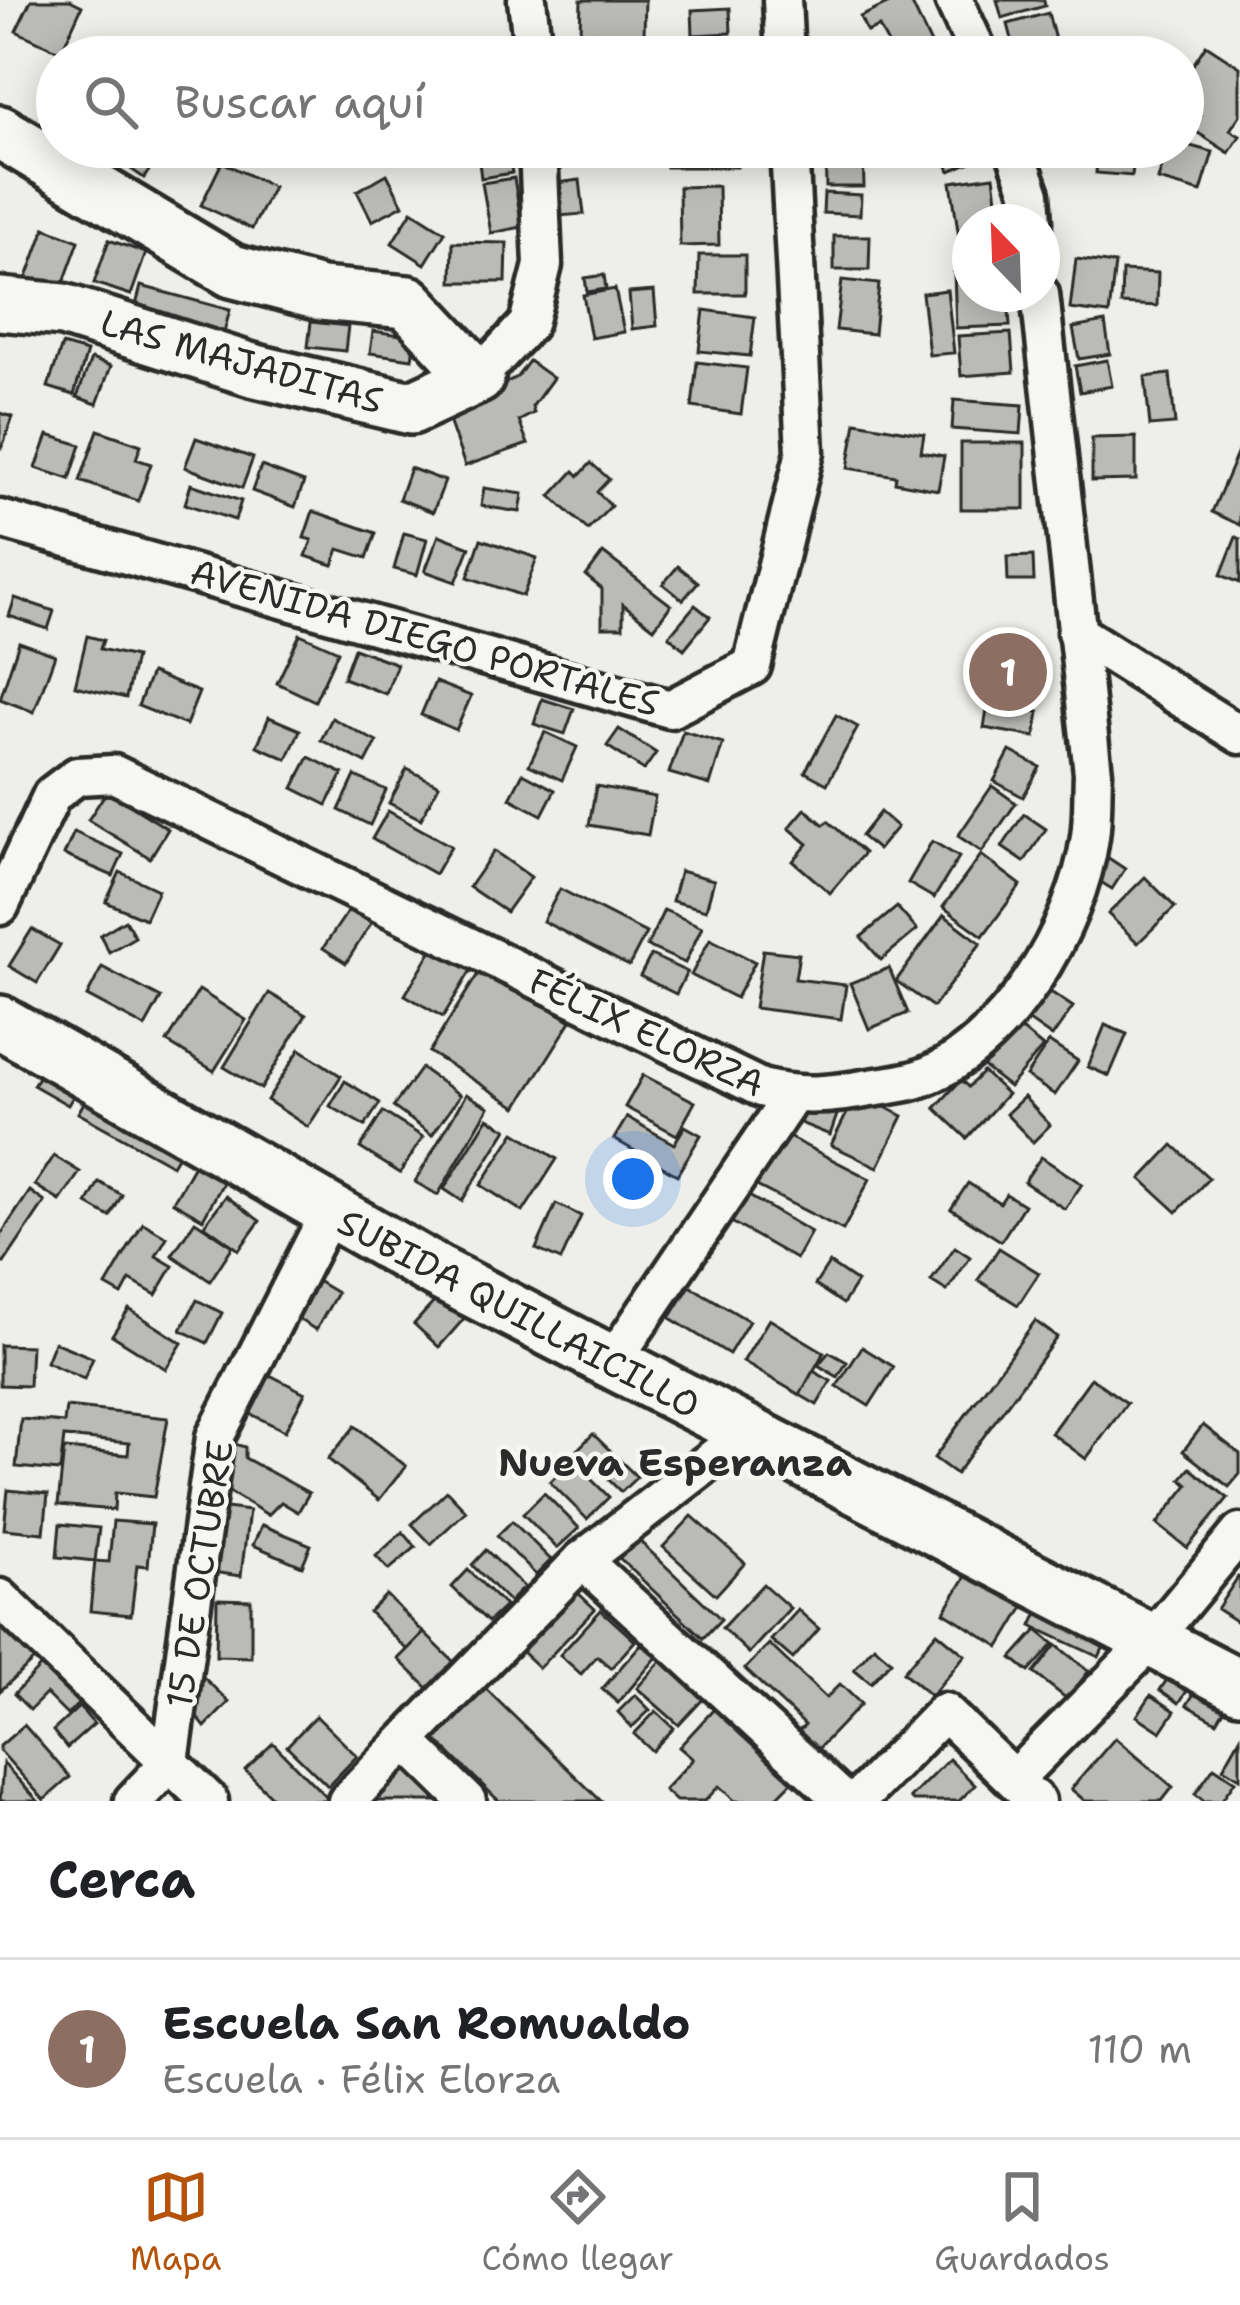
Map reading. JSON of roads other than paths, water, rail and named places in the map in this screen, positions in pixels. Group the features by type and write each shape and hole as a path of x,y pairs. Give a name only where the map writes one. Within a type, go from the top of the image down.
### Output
{"street":[{"path":"527,0 531,36"},
{"path":"782,0 783,36"},
{"path":"954,0 970,36"},
{"path":"0,132 36,154"},
{"path":"60,168 232,271 321,294 408,302 478,377 528,324 543,265 539,168"},
{"name":"AVENIDA DIEGO PORTALES","path":"0,519 670,709 752,666 805,452 790,168"},
{"path":"1022,168 1032,204"},
{"name":"LAS MAJADITAS","path":"0,304 63,310 252,370 411,408 478,377"},
{"name":"FÉLIX ELORZA","path":"0,906 52,795 77,776 114,774 761,1088 793,1096 840,1094 917,1080 975,1048 1019,999 1063,928 1090,840 1093,773 1042,312"},
{"path":"1076,632 1240,735"},
{"name":"SUBIDA QUILLAICILLO","path":"0,1022 328,1213 1240,1686"},
{"path":"612,1362 793,1096"},
{"name":"15 DE OCTUBRE","path":"170,1762 215,1438 328,1213"},
{"path":"347,1801 583,1559 746,1433"},
{"path":"857,1801 944,1712 1025,1790 1240,1534"},
{"path":"583,1559 844,1801"},
{"path":"0,1598 209,1801"},
{"path":"406,1741 467,1801"},
{"path":"133,1801 170,1762"}],"place":[{"name":"Escuela San Romualdo","path":"1008,672"}],"district":[{"name":"Nueva Esperanza","path":"675,1462"}]}
